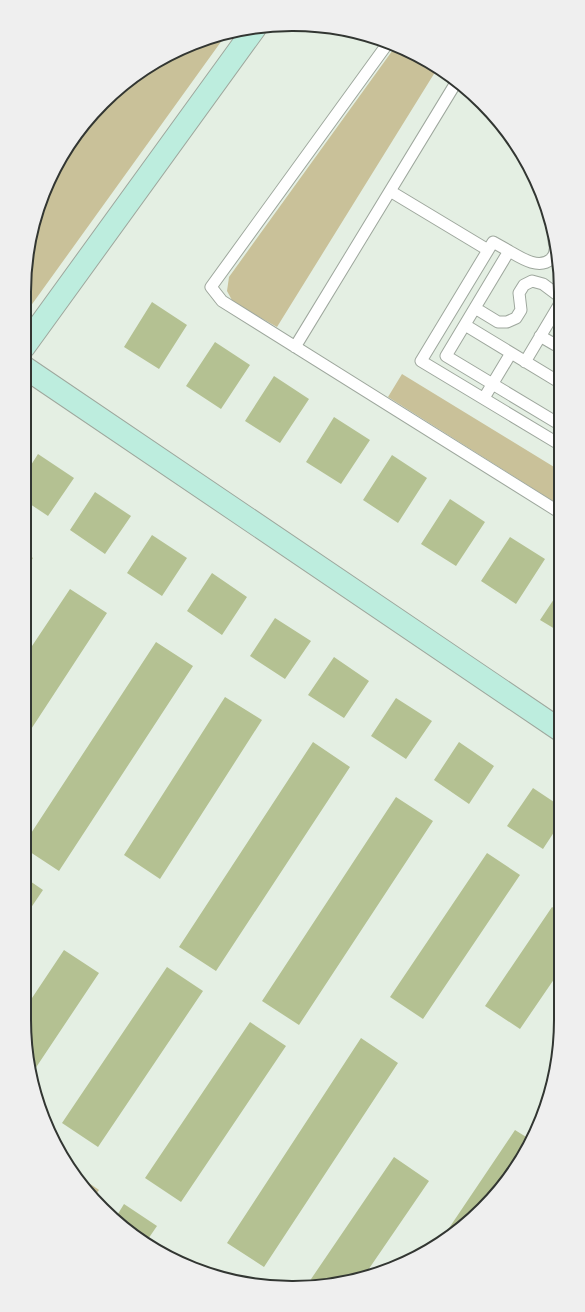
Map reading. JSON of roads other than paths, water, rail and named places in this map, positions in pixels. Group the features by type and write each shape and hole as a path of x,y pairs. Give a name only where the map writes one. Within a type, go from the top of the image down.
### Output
{"main road":[{"path":"31,337 250,34"},
{"path":"31,372 554,726"}],"lane":[{"path":"384,48 211,286 222,301 554,509"},
{"path":"295,347 453,86"},
{"path":"390,191 488,250"},
{"path":"552,257 547,262 540,264 520,258 493,242 421,361 554,441"},
{"path":"509,251 446,356 554,421"},
{"path":"475,308 498,322 508,322 516,318 521,310 519,293 524,285 532,281 543,284 554,292"},
{"path":"525,362 554,313"},
{"path":"464,325 554,379"},
{"path":"540,336 554,344"},
{"path":"484,398 511,353"}]}
